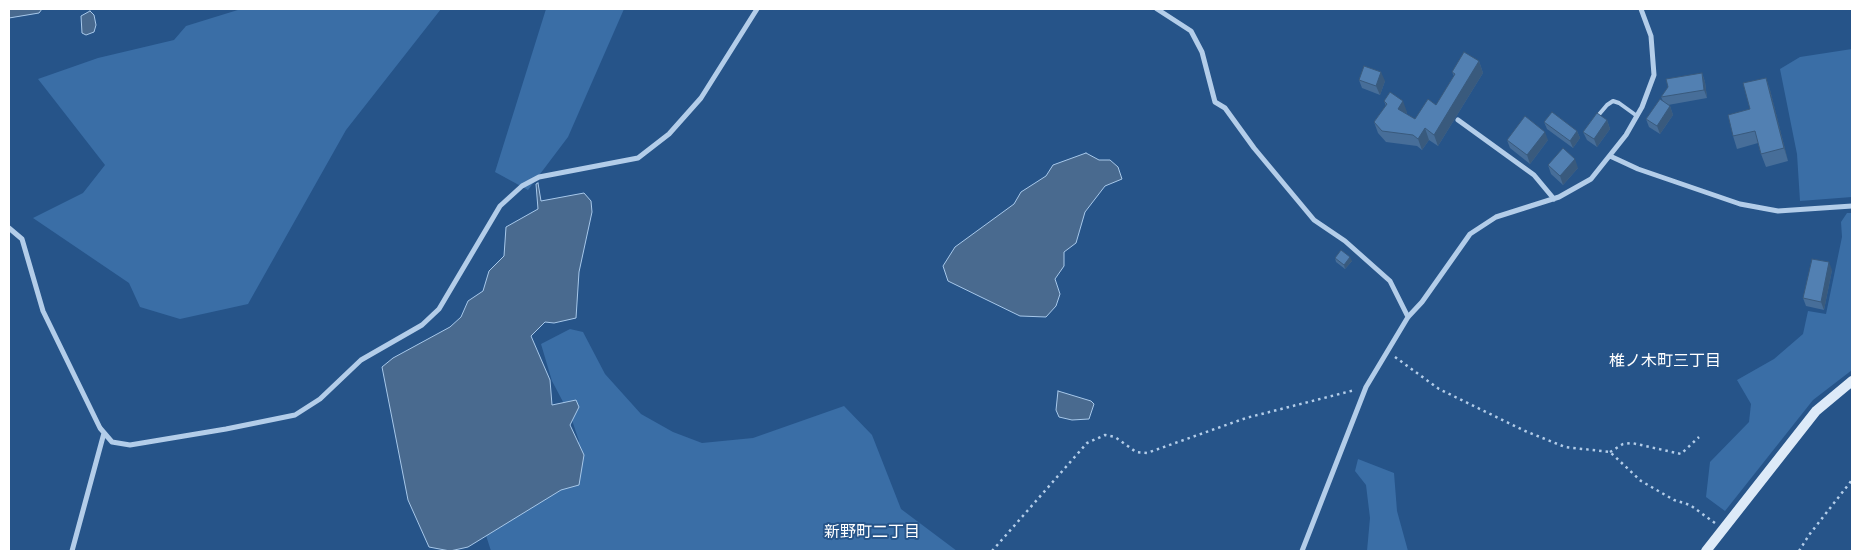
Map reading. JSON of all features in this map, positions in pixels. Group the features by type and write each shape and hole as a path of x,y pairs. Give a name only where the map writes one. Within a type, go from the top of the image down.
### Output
{"street":[{"path":"9,228 22,239 42,311 104,433 112,442 130,445 140,444 226,429 295,414 320,399 361,360 422,325 439,309 500,206 522,186 539,177 638,158 669,134 701,98 757,9"},
{"path":"1157,9 1191,31 1202,52 1215,102 1224,108 1254,148 1314,220 1346,241 1390,281 1408,317"},
{"path":"1302,551 1366,387 1408,317 1422,302 1470,234 1496,217 1554,199 1591,178 1610,156 1637,116 1654,75 1651,36 1641,9"},
{"path":"1458,120 1534,175 1554,199"},
{"path":"1610,156 1638,170 1740,204 1778,211 1852,206"},
{"path":"1706,551 1816,411 1852,381"},
{"path":"72,551 104,433"}],"lane":[{"path":"1591,126 1607,105 1613,101 1637,116"}],"path":[{"path":"1387,352 1439,389 1525,431 1564,447 1610,452 1641,481 1674,500 1690,504 1724,528"},
{"path":"992,551 1087,443 1105,435 1116,437 1136,452 1147,453 1246,418 1366,387"},
{"path":"1610,452 1623,444 1632,443 1681,454 1700,437"},
{"path":"1799,551 1809,535 1852,480"}],"shaded area":[{"path":"9,9 42,9 39,13 9,18"},
{"path":"241,9 441,9 346,130 248,304 180,319 140,307 129,283 33,218 83,193 105,165 38,79 98,58 174,40 186,26"},
{"path":"546,9 624,9 568,137 528,190 495,172"},
{"path":"90,11 94,15 96,25 94,32 86,35 82,33 81,16"},
{"path":"1852,49 1852,197 1800,201 1797,154 1780,69 1800,57"},
{"path":"1086,153 1099,160 1110,160 1118,167 1122,179 1105,186 1085,212 1076,243 1064,252 1064,266 1055,279 1060,294 1056,306 1046,317 1020,316 948,281 943,266 955,247 1014,204 1021,192 1046,176 1053,165"},
{"path":"538,183 541,201 584,193 591,201 592,212 579,272 576,318 554,323 545,322 531,336 550,380 552,405 576,400 579,407 570,425 584,455 579,485 561,490 468,547 450,551 429,547 408,500 382,367 393,358 450,327 461,317 468,301 483,291 489,271 504,256 506,227 538,209 536,184"},
{"path":"1847,213 1852,213 1852,370 1813,400 1725,511 1706,497 1710,462 1749,422 1751,404 1737,380 1774,359 1803,334 1808,311 1826,314 1842,237 1841,222"},
{"path":"570,329 583,332 605,374 641,414 673,432 702,443 753,438 844,406 872,435 901,509 957,551 491,551 484,529 571,457 579,441 571,417 552,381 541,344"},
{"path":"1058,391 1091,401 1094,404 1089,419 1072,420 1059,417 1056,410"},
{"path":"1358,459 1394,473 1397,511 1408,551 1367,551 1370,518 1366,485 1355,471"}],"building":[{"path":"1464,52 1479,61 1434,135 1425,128 1418,139 1413,135 1382,131 1374,122 1387,104 1384,101 1390,92 1403,101 1398,109 1415,119 1428,99 1436,105 1455,74 1452,72"},
{"path":"1364,66 1381,72 1376,86 1359,80"},
{"path":"1702,73 1704,90 1661,97 1668,87 1666,79"},
{"path":"1766,78 1784,148 1761,154 1755,131 1733,136 1728,115 1750,109 1743,83"},
{"path":"1660,99 1670,106 1657,126 1646,119"},
{"path":"1552,112 1577,131 1570,141 1544,122"},
{"path":"1597,113 1607,120 1594,139 1583,132"},
{"path":"1525,116 1545,132 1527,155 1507,140"},
{"path":"1563,148 1575,159 1560,176 1548,165"},
{"path":"1341,250 1350,257 1344,265 1335,258"},
{"path":"1812,259 1829,262 1821,302 1803,298"}],"district":[{"name":"椎ノ木町三丁目","path":"1665,362"},
{"name":"新野町二丁目","path":"872,533"}]}
